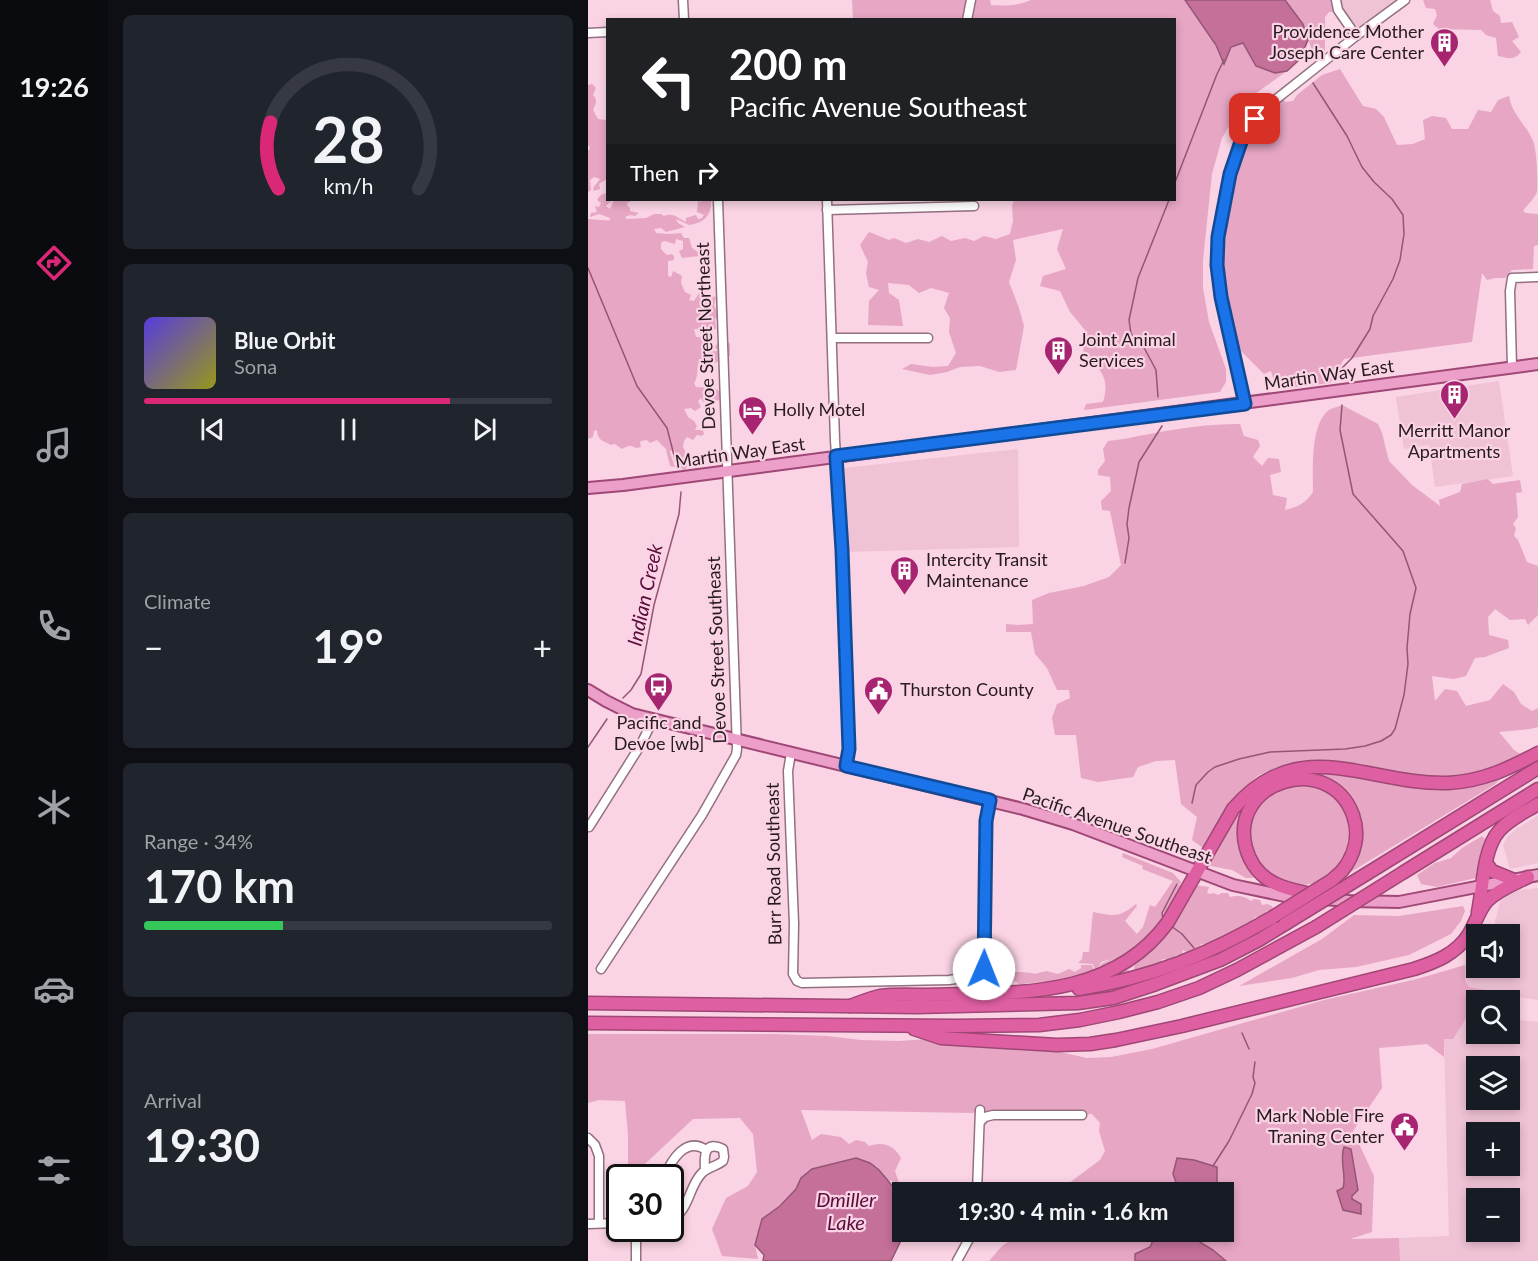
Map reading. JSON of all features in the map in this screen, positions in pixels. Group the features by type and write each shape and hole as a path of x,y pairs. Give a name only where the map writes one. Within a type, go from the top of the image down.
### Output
{"highway":[{"path":"1037,991 1086,981 1110,971 1135,956 1155,939 1198,872 1233,809 1258,785 1278,774 1300,768 1323,767 1449,783 1492,775 1538,753"},
{"path":"588,1003 917,1007 1078,1003 1113,998 1220,960 1285,924 1538,768"},
{"path":"850,1006 880,996 1061,992 1093,987 1162,970 1223,945 1273,917 1332,880 1342,871 1352,854 1356,830 1348,807 1336,792 1326,785 1314,780 1293,779 1271,787 1256,800 1248,813 1244,833 1247,852 1264,877 1273,883 1284,888 1330,900"},
{"path":"588,1023 1039,1025 1119,1012 1198,988 1237,970 1316,927 1538,789"},
{"path":"1476,919 1492,841 1504,826 1538,804"},
{"path":"1486,863 1492,871 1514,880"},
{"path":"898,1024 941,1038 1057,1045 1090,1044 1182,1026 1436,962 1450,954 1469,934 1485,903 1497,893 1533,876"}],"main road":[{"name":"Martin Way East","path":"588,488 1538,364"},
{"name":"Pacific Avenue Southeast","path":"588,690 618,708 652,720 990,800 1070,823 1233,885 1261,892 1330,900 1399,902 1533,876"}],"street":[{"path":"683,0 684,18"},
{"path":"967,18 970,0"},
{"path":"1336,0 1338,10 1356,36"},
{"path":"1245,404 1221,297 1217,265 1218,237 1230,174 1244,133 1265,108 1405,0"},
{"path":"588,33 606,32"},
{"name":"Devoe Street Northeast","path":"718,201 727,471"},
{"path":"827,201 849,749 846,766"},
{"path":"827,210 974,206"},
{"path":"1512,367 1510,291 1512,278 1538,277"},
{"path":"832,338 928,338"},
{"name":"Devoe Street Southeast","path":"601,969 702,815 736,755 727,471"},
{"path":"589,827 640,746 652,720"},
{"name":"Burr Road Southeast","path":"791,753 788,771 794,924 793,974 797,981 802,983 949,980 976,976 984,969 986,829 990,800"},
{"path":"977,1182 980,1110"},
{"path":"980,1122 985,1117 993,1115 1082,1115"},
{"path":"588,1138 595,1145 599,1156 599,1223"},
{"path":"671,1164 673,1159 691,1145 706,1150"},
{"path":"684,1207 694,1183 705,1170 721,1164 724,1157 723,1149 710,1147 706,1150 705,1170"},
{"path":"588,1224 606,1223"},
{"path":"636,1242 636,1261"},
{"path":"957,1261 967,1242"}],"shaded area":[{"path":"852,0 968,0 971,13 976,0 990,0 991,5 1001,5 1031,0 1185,0 1216,45 1224,63 1231,47 1243,43 1275,73 1287,71 1255,94 1234,118 1222,138 1212,174 1203,260 1203,288 1209,322 1226,369 1226,382 1220,392 1084,410 1086,404 1103,402 1106,387 1103,375 1083,356 1085,330 1070,312 1060,291 1040,286 1043,276 1066,269 1057,249 1063,229 1013,240 1016,260 1009,282 1024,326 1016,370 999,372 980,366 960,367 930,375 902,369 911,364 933,367 948,366 956,353 949,332 950,318 944,308 949,293 931,288 919,293 909,285 888,283 889,293 899,300 903,326 868,325 869,301 879,290 869,287 866,273 868,262 860,245 869,232 889,240 894,238 906,243 918,239 929,242 942,236 951,241 965,238 974,241 984,236 996,239 1010,234 1014,201 1176,201 1176,18 853,18"},
{"path":"1285,0 1336,0 1337,6 1334,12 1329,12 1325,17 1325,51 1315,59 1303,24"},
{"path":"1336,0 1396,0 1353,32"},
{"path":"1423,0 1490,0 1493,11 1500,16 1501,23 1512,22 1519,37 1512,41 1521,52 1513,58 1498,56 1496,38 1486,35 1481,30 1439,29 1433,24 1437,15 1435,9 1426,8"},
{"path":"1340,69 1363,106 1376,109 1384,117 1397,145 1413,144 1425,139 1423,120 1432,116 1446,118 1452,129 1468,129 1478,110 1491,112 1498,100 1509,96 1513,109 1534,145 1537,192 1523,211 1538,214 1538,245 1534,246 1533,269 1512,270 1505,278 1487,280 1482,273 1472,342 1344,359 1330,383 1279,389 1271,371 1264,374 1240,350 1221,272 1222,247 1233,174 1245,136 1264,112 1283,96 1285,102 1293,101 1322,75"},
{"path":"592,84 596,88 593,95 596,101 593,110 598,119 606,120 606,180 599,184 600,189 594,191 593,188 600,179 594,177 590,180 591,190 588,192 588,150 590,147 588,145 588,85"},
{"path":"606,193 606,201 611,201 606,206 610,209 614,201 630,201 627,205 630,211 639,213 625,217 627,219 661,214 673,215 686,222 686,218 696,215 698,219 704,215 697,212 698,201 711,201 706,218 699,222 689,225 676,219 685,227 666,232 661,228 654,229 656,233 681,233 684,238 689,238 692,248 699,253 699,256 682,258 679,251 683,249 683,241 676,239 675,244 664,241 661,243 661,249 667,255 674,256 674,260 668,261 668,276 671,277 673,271 682,276 681,283 685,292 691,295 689,300 694,301 699,293 716,297 714,306 718,317 715,319 716,329 694,329 696,337 707,341 703,346 711,351 718,351 715,347 719,341 727,341 730,344 730,356 727,359 715,363 699,362 694,383 696,387 720,391 720,400 703,402 701,398 698,401 701,407 695,411 691,408 684,409 697,426 695,430 703,430 704,434 697,435 693,440 687,437 684,441 684,458 688,465 685,470 680,468 674,450 670,453 675,467 670,466 666,449 657,440 650,443 647,440 641,441 641,447 629,446 622,449 615,444 611,445 601,440 597,430 594,431 593,437 588,439 588,219 610,220 599,214 590,217 591,213 597,212 595,206 599,207 601,203 597,200"},
{"path":"1499,381 1513,476 1435,487 1429,445 1404,449 1396,397"},
{"path":"1342,405 1378,424 1389,461 1412,485 1440,506 1439,500 1460,492 1462,484 1488,479 1493,484 1520,480 1522,492 1516,493 1518,517 1513,524 1516,528 1514,536 1527,562 1538,566 1538,615 1528,625 1525,619 1510,620 1495,609 1488,617 1489,635 1508,640 1509,648 1485,657 1475,658 1466,676 1454,679 1432,676 1435,701 1445,689 1457,691 1466,706 1490,700 1503,684 1514,692 1521,704 1532,711 1538,708 1538,727 1499,732 1514,750 1522,755 1505,767 1468,775 1439,778 1319,760 1285,765 1259,775 1237,794 1203,848 1192,840 1197,817 1181,804 1175,760 1156,761 1138,767 1133,777 1098,782 1081,778 1076,735 1055,735 1052,718 1057,704 1070,698 1069,690 1057,690 1047,668 1035,654 1031,632 1006,632 1006,624 1033,624 1032,600 1049,593 1084,586 1109,577 1121,565 1110,511 1102,510 1101,501 1111,491 1110,477 1098,475 1098,470 1105,461 1103,449 1108,441 1183,428 1240,424 1244,436 1258,440 1260,446 1253,457 1262,466 1268,458 1279,459 1281,472 1270,475 1273,495 1287,498 1285,510 1301,504 1313,492 1313,460 1318,426 1329,410"},
{"path":"1018,449 1019,547 844,552 844,468"},
{"path":"1317,770 1418,784 1503,777 1494,785 1331,884 1353,861 1353,807 1302,772"},
{"path":"1300,785 1319,788 1336,799 1347,816 1350,835 1347,854 1336,871 1319,882 1300,885 1281,882 1264,871 1253,854 1250,835 1253,816 1264,799 1281,788"},
{"path":"1249,800 1245,812 1253,878 1246,878 1232,870 1206,865 1233,819"},
{"path":"1538,816 1538,863 1510,869 1503,845 1507,837"},
{"path":"1482,836 1486,840 1480,877 1437,887 1421,884 1417,875 1435,863 1451,858"},
{"path":"1123,853 1173,873 1181,882 1180,885 1177,883 1175,885 1181,886 1170,906 1172,910 1165,914 1159,922 1161,927 1152,932 1148,941 1143,941 1123,959 1109,963 1107,968 1064,983 1050,981 1026,983 1021,986 1015,981 1005,986 988,988 984,986 990,976 1004,973 1034,974 1047,971 1058,974 1069,969 1075,972 1081,968 1081,965 1092,965 1094,971 1099,970 1101,964 1111,959 1101,962 1098,969 1095,969 1093,964 1078,963 1082,959 1083,952 1089,952 1093,912 1116,915 1136,904 1137,906 1125,921 1137,934 1143,927 1150,905 1155,907 1173,881 1142,869 1143,866 1122,857"},
{"path":"1194,885 1209,887 1207,892 1209,894 1228,893 1230,897 1241,896 1251,901 1260,900 1262,905 1272,906 1274,911 1266,911 1263,917 1255,917 1249,923 1250,926 1228,937 1217,939 1218,943 1201,944 1199,948 1188,953 1183,950 1182,955 1176,955 1171,960 1163,959 1158,964 1123,976 1122,972 1125,970 1131,973 1135,971 1136,958"},
{"path":"1538,888 1538,1000 1520,997 1520,990 1486,990 1469,987 1465,981 1466,964 1466,978 1520,978 1520,924 1494,924 1501,898 1520,890"},
{"path":"1463,906 1465,911 1461,921 1451,934 1409,955 1356,967 1319,970 1292,978 1239,986 1322,939 1354,915 1399,916"},
{"path":"1465,965 1465,981 1469,987 1486,990 1466,990 1466,1019 1453,1039 1444,1039 1444,1057 1427,1044 1379,1048 1382,1088 1353,1131 1374,1176 1372,1232 1350,1239 1399,1238 1400,1261 1226,1261 1199,1242 1234,1242 1234,1182 1070,1182 1100,1160 1105,1151 1099,1131 1100,1123 1092,1114 988,1116 980,1110 973,1113 801,1110 812,1140 821,1134 841,1137 849,1144 856,1140 865,1142 869,1146 883,1144 891,1147 901,1158 895,1171 899,1182 888,1180 870,1163 841,1163 812,1169 801,1178 796,1189 780,1206 762,1219 755,1245 758,1259 722,1256 712,1229 726,1198 748,1186 757,1172 753,1134 740,1118 693,1119 645,1164 628,1164 625,1101 599,1100 588,1103 588,1034 775,1034 861,1040 929,1039 1060,1052 1087,1058 1111,1057 1152,1049 1324,1000 1417,979"},
{"path":"1466,1019 1466,1044 1520,1044 1520,1020 1538,1022 1538,1261 1400,1261 1399,1238 1449,1236 1444,1038 1453,1039"},
{"path":"1008,1242 1152,1242 1150,1247 1135,1254 1135,1261 989,1261"}],"water":[{"path":"1185,0 1285,0 1303,24 1308,40 1300,59 1287,71 1275,73 1256,66 1243,43 1231,47 1224,64 1216,45"},
{"path":"1344,1147 1351,1149 1358,1190 1352,1199 1361,1204 1361,1214 1343,1210 1337,1191 1343,1188 1344,1183 1342,1157"},
{"name":"Dmiller Lake","path":"856,1158 870,1163 879,1170 892,1185 892,1242 900,1242 891,1261 763,1261 764,1255 755,1245 762,1219 780,1206 796,1189 801,1178 812,1169"},
{"path":"1177,1158 1194,1160 1217,1167 1217,1182 1176,1182 1173,1174"},
{"path":"1152,1242 1200,1242 1226,1261 1135,1261 1135,1254 1150,1247"}],"waterway":[{"path":"1176,180 1224,60"},
{"path":"1313,83 1347,136 1362,167 1392,199 1403,215 1404,234 1400,260 1393,279 1373,316 1370,329 1352,358 1342,368 1339,377"},
{"path":"1158,397 1156,370 1141,342 1131,334 1129,320 1138,278 1169,201"},
{"name":"Indian Creek","path":"588,268 637,386 667,428 676,463"},
{"path":"1192,803 1196,785 1215,767 1270,752 1365,746 1381,741 1391,735 1395,729 1404,695 1410,614 1416,588 1403,551 1353,494 1340,430 1342,405"},
{"path":"1125,563 1129,538 1127,524 1129,508 1139,462 1162,426"},
{"name":"Indian Creek","path":"623,698 641,674 654,605 679,514 681,492"},
{"name":"Indian Creek","path":"588,747 607,719"},
{"path":"1163,919 1162,913 1177,884"},
{"path":"1171,926 1182,934 1194,948"},
{"path":"1242,1033 1249,1049"},
{"path":"1213,1166 1229,1141 1252,1094 1255,1083 1253,1077 1255,1062"}],"place":[{"name":"Providence Mother Joseph Care Center","path":"1445,68"},
{"name":"Joint Animal Services","path":"1058,376"},
{"name":"Merritt Manor Apartments","path":"1454,420"},
{"name":"Holly Motel","path":"752,436"},
{"name":"Intercity Transit Maintenance","path":"905,596"},
{"name":"Pacific and Devoe [wb]","path":"659,712"},
{"name":"Thurston County","path":"879,716"},
{"name":"Mark Noble Fire Traning Center","path":"1405,1152"}],"route":[{"path":"984,969 986,821 990,800 846,766 849,749 842,550 836,456 1245,404 1221,297 1217,265 1218,237 1230,174 1244,133 1255,119"}]}
